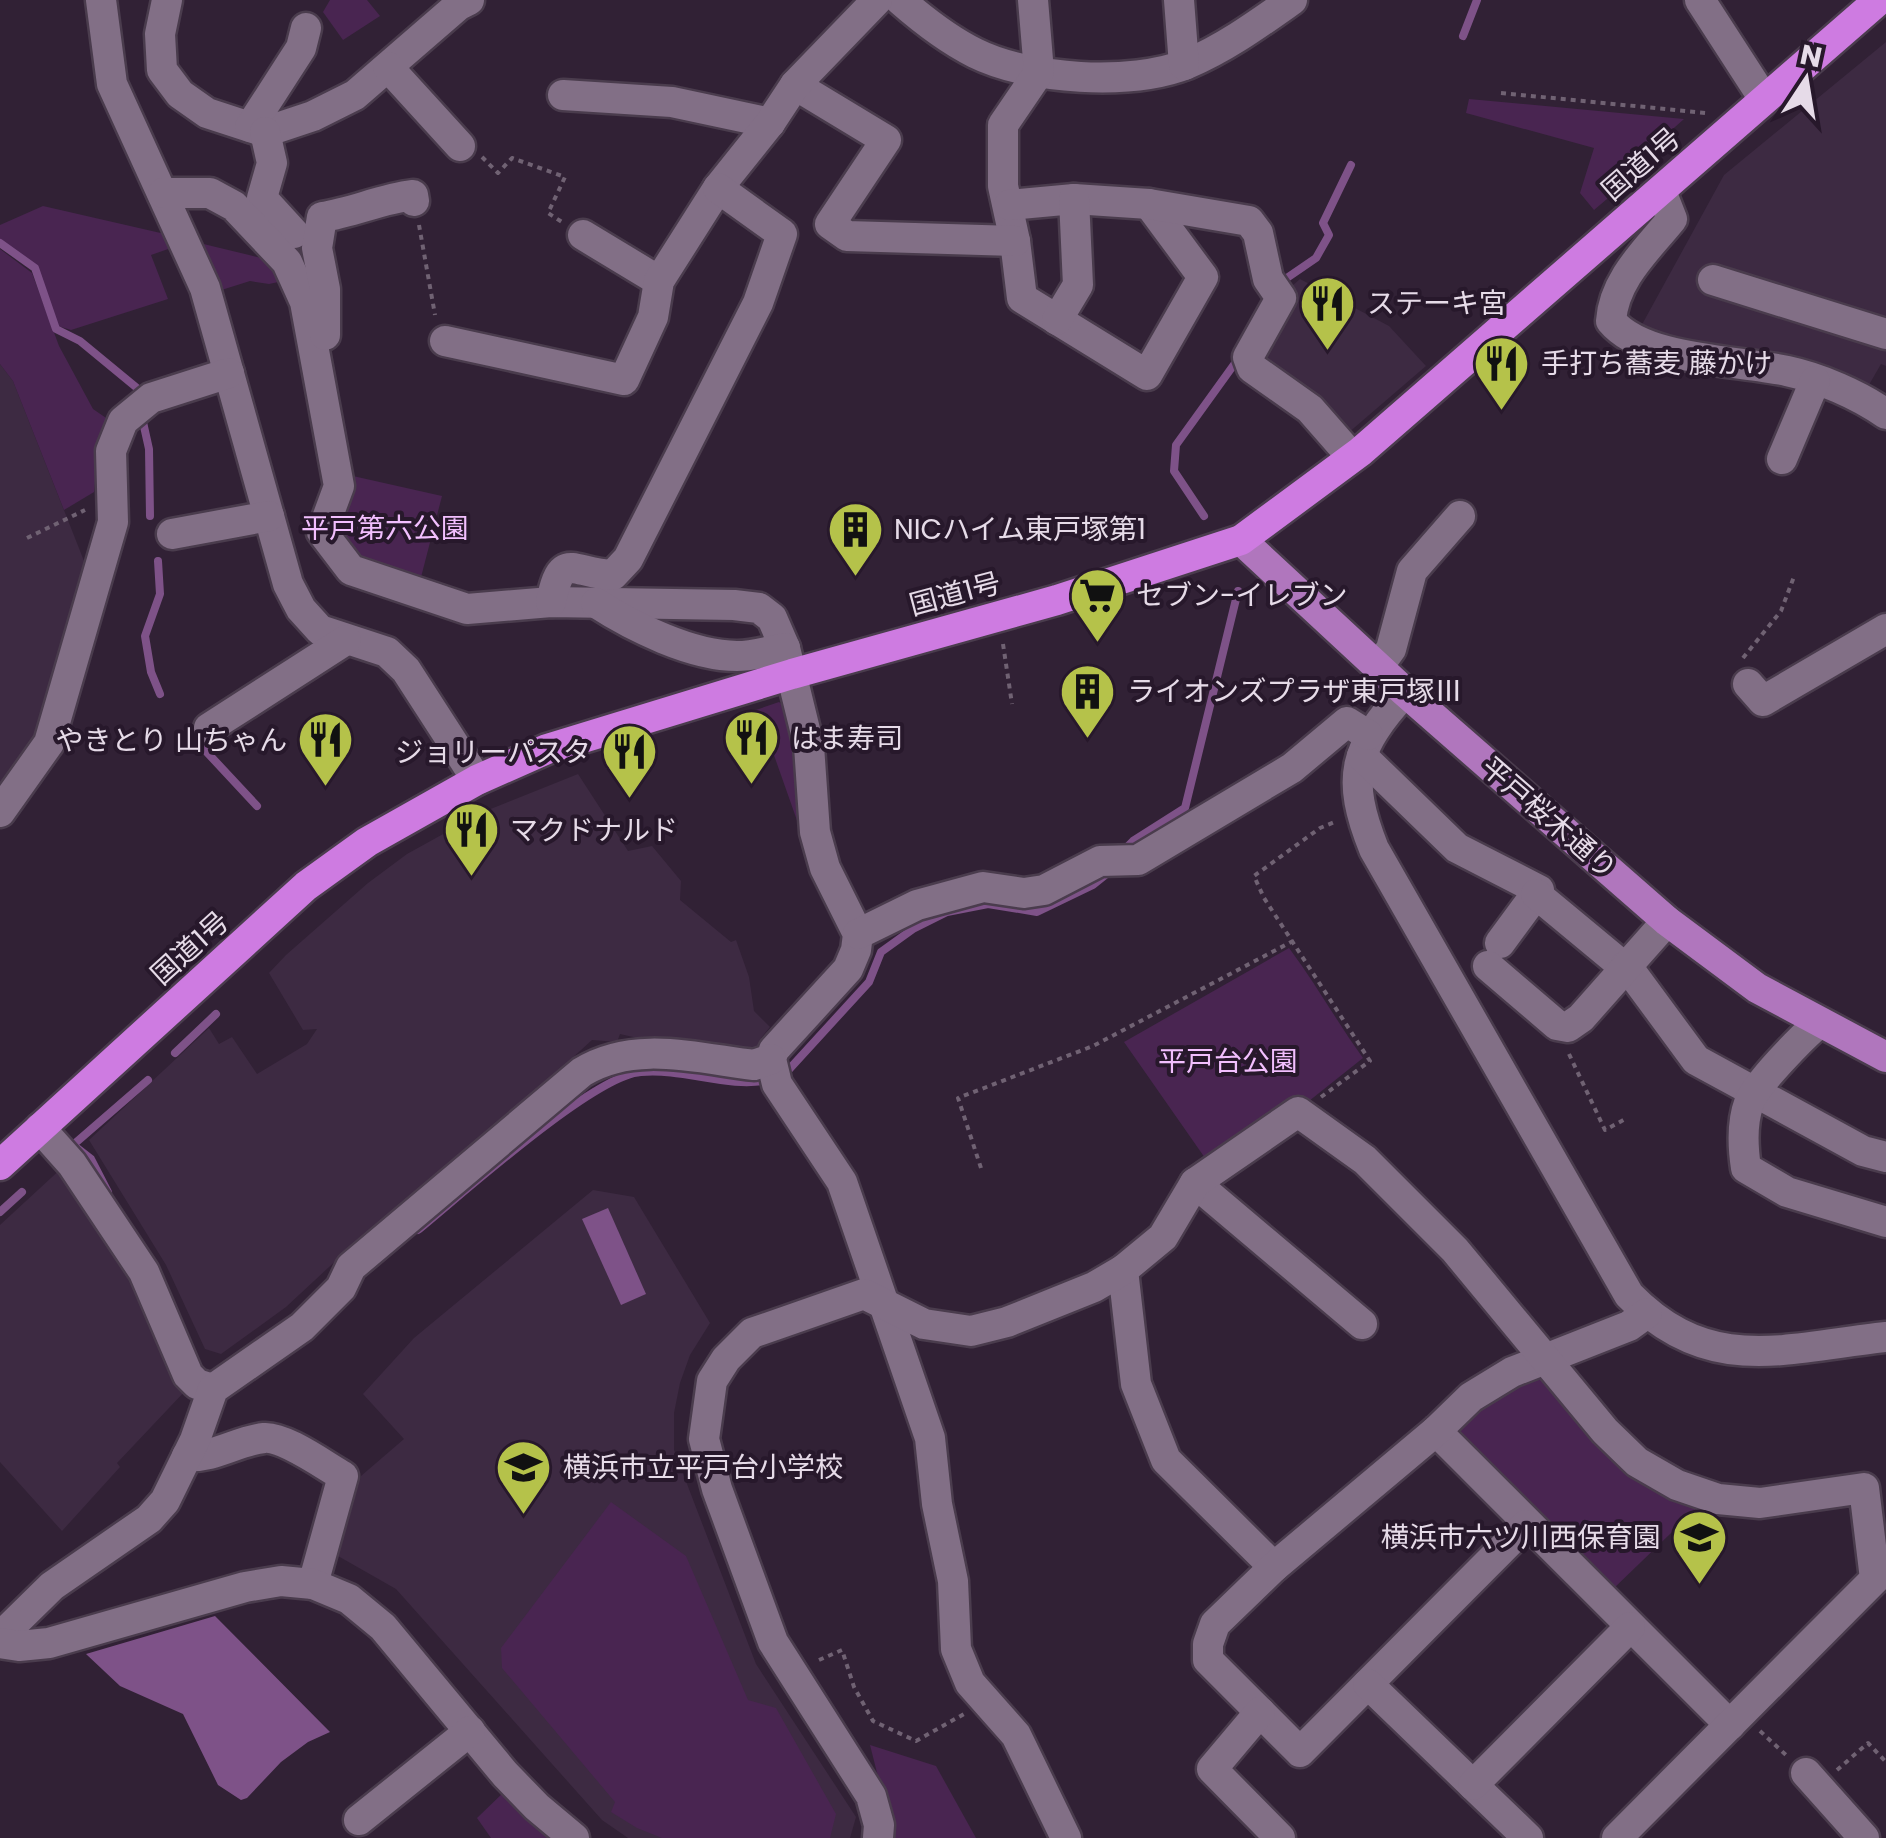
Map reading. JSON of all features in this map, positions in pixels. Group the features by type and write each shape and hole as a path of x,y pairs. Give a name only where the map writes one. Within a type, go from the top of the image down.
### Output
{"highway":[{"name":"国道1号","path":"0,1165 306,886 366,842 476,780 546,749 788,660 1057,600 1241,540 1352,457 1879,0"}],"main road":[{"name":"平戸桜木通り","path":"1241,540 1405,692 1667,921 1757,988 1886,1057"}],"street":[{"path":"101,0 112,84 205,288 288,584 301,609 320,630 386,652 406,670 476,780"},
{"path":"168,0 160,34 162,70 180,94 207,113 258,130 313,116 355,95 469,0"},
{"path":"441,334 624,380 653,318 659,281 718,188 795,85 876,0"},
{"path":"900,0 936,31 979,56 1039,72 1126,78 1184,65 1232,42 1292,0"},
{"path":"1033,0 1039,72 1003,126 1004,186 1022,298 1146,375 1204,277 1150,204"},
{"path":"1179,0 1184,65"},
{"path":"1700,0 1764,99"},
{"path":"258,130 301,48 306,28"},
{"path":"388,67 460,146"},
{"path":"795,85 886,140 830,224 847,236 1015,240"},
{"path":"563,96 672,102 770,122"},
{"path":"258,130 272,164 262,198 294,233"},
{"path":"551,602 556,575 562,570 572,567 613,575 628,559 758,303 782,234 718,188"},
{"path":"1660,190 1672,219 1624,279 1612,304 1611,321 1622,334 1642,344 1791,371 1867,400 1886,414"},
{"path":"163,192 210,194 234,206 287,262 306,302 338,486 322,532 350,570 467,610 551,602 596,603 759,608 772,618 788,660 809,746 816,832 825,868 858,934 848,968 774,1050 774,1072 842,1182 930,1438 937,1504 953,1580 956,1649 970,1684 1016,1735 1066,1838"},
{"path":"312,337 327,335 326,290 317,248 322,217 355,212 385,198 413,194 416,212"},
{"path":"1009,205 1074,199 1150,204 1249,221 1258,233 1281,298 1248,357 1252,368 1310,409 1352,457"},
{"path":"1057,320 1078,285 1074,199"},
{"path":"583,235 659,281"},
{"path":"1713,280 1886,334"},
{"path":"0,812 49,744 112,522 111,451 122,422 150,398 229,373"},
{"path":"1782,459 1815,381"},
{"path":"172,534 269,516"},
{"path":"1378,667 1391,649 1412,571 1460,516"},
{"path":"596,603 650,634 726,656 788,660"},
{"path":"1748,684 1763,701 1886,628"},
{"path":"209,728 346,640"},
{"path":"1405,692 1365,746 1356,782 1360,813 1374,849 1612,1271 1647,1313 1706,1346 1740,1353 1886,1337"},
{"path":"858,934 918,905 983,887 1024,893 1044,890 1100,861 1138,860 1292,768 1348,722 1457,848 1539,890 1494,955 1566,1038 1667,921"},
{"path":"1536,894 1625,966 1696,1060 1863,1152 1886,1158"},
{"path":"1819,1023 1802,1037 1749,1100 1743,1149 1746,1168 1788,1192 1886,1222"},
{"path":"574,1838 537,1807 383,1627 349,1600 313,1584 281,1581 245,1587 50,1643 19,1646 0,1640 52,1586 149,1519 165,1501 187,1456 212,1388 302,1327 346,1277 582,1072 605,1058 663,1054 754,1065 774,1072"},
{"path":"878,1838 872,1796 773,1642 717,1489 704,1438 712,1381 726,1359 752,1333 864,1294 924,1324 971,1331 1029,1314 1094,1287 1123,1270 1163,1237 1196,1183 1300,1113 1365,1160 1455,1250 1605,1431 1637,1462 1677,1484 1718,1499 1760,1503 1864,1488 1875,1580 1740,1719 1616,1838"},
{"path":"40,1128 72,1164 144,1272 188,1376 212,1388"},
{"path":"1196,1183 1362,1324"},
{"path":"1123,1270 1136,1384 1166,1460 1274,1566"},
{"path":"1526,1525 1300,1752 1208,1660 1208,1644 1215,1624 1274,1566 1436,1431 1471,1396 1512,1372 1630,1326 1647,1313"},
{"path":"1436,1431 1630,1627 1740,1719"},
{"path":"187,1456 203,1457 268,1438 281,1441 343,1476 313,1584"},
{"path":"1473,1785 1630,1627"},
{"path":"1368,1684 1528,1838"},
{"path":"1260,1712 1212,1769 1280,1838"},
{"path":"359,1820 470,1730"},
{"path":"1812,1780 1864,1838"}],"path":[{"path":"1501,93 1712,114"},
{"path":"512,158 565,178 548,213 583,235"},
{"path":"416,212 441,334"},
{"path":"27,538 88,508"},
{"path":"1765,630 1781,611 1796,574"},
{"path":"1002,635 1012,704"},
{"path":"606,766 636,757"},
{"path":"1300,1113 1370,1061 1264,898 1254,876 1320,828 1342,819"},
{"path":"981,1168 958,1098 1094,1046 1293,941"},
{"path":"1566,1038 1605,1130 1628,1118"},
{"path":"830,1655 842,1650 854,1687 873,1721 916,1742 986,1701"},
{"path":"1740,1719 1812,1780 1868,1743 1886,1762"}],"shaded area":[{"path":"1886,42 1886,366 1881,364 1866,390 1682,346 1639,330 1724,175"},
{"path":"1300,279 1389,326 1426,366 1340,440 1257,362 1284,293"},
{"path":"0,364 13,381 86,566 36,741 0,798"},
{"path":"578,774 628,851 652,846 681,881 680,900 731,942 736,940 749,977 754,1011 770,1027 759,1048 754,1053 703,1053 620,1034 617,1042 592,1040 480,1142 357,1241 286,1307 221,1354 205,1349 166,1265 89,1140 209,1028 219,1044 232,1037 257,1074 307,1044 317,1029 303,1030 269,973 286,955 407,854 483,812"},
{"path":"64,1166 133,1270 185,1391 117,1463 120,1467 62,1531 0,1462 0,1225"},
{"name":"横浜市立平戸台小学校","path":"593,1190 634,1197 710,1323 690,1355 680,1383 674,1413 674,1450 756,1664 856,1817 850,1838 628,1838 602,1820 396,1589 338,1556 361,1476 404,1439 363,1394 414,1338"},
{"path":"608,1208 646,1294 621,1305 582,1219"},
{"path":"215,1616 330,1732 281,1762 241,1800 218,1785 183,1714 120,1686 86,1654"}],"green space":[{"path":"330,0 367,0 380,16 343,40 323,12"},
{"path":"1469,99 1684,119 1647,152 1640,171 1594,210 1580,193 1594,148 1466,113"},
{"path":"43,206 165,234 171,248 151,255 168,299 71,330 58,326 37,267 0,240 0,225"},
{"path":"191,241 274,261 283,281 250,281 212,293"},
{"path":"0,249 32,273 59,346 93,409 109,420 98,449 94,492 64,510 13,381 0,364"},
{"name":"平戸第六公園","path":"344,474 442,496 419,585 357,564 331,532"},
{"path":"779,702 788,709 796,749 800,829 763,724 752,727 747,713"},
{"name":"平戸台公園","path":"1289,948 1363,1058 1304,1105 1294,1099 1205,1158 1124,1042"},
{"path":"1540,1373 1699,1506 1611,1591 1452,1431 1484,1402"},
{"path":"611,1502 686,1556 748,1700 776,1708 836,1814 830,1838 662,1838 637,1828 611,1812 615,1802 502,1668 501,1648"},
{"path":"870,1745 936,1766 976,1838 891,1838"},
{"path":"506,1790 559,1838 491,1838 477,1818"}],"waterway":[{"path":"1463,36 1477,0"},
{"path":"1281,282 1316,258 1329,235 1323,223 1351,165"},
{"path":"0,243 35,268 56,329 80,341 137,388"},
{"path":"1204,516 1174,471 1176,445 1238,359"},
{"path":"143,422 149,449 150,516"},
{"path":"158,561 160,594 145,636 151,672 160,694"},
{"path":"1122,852 1185,808 1238,591"},
{"path":"189,733 257,806"},
{"path":"783,1076 869,982 881,952 913,929 947,912 988,904 1037,912 1093,885 1113,869"},
{"path":"175,1053 216,1014"},
{"path":"418,1230 561,1114 620,1078 657,1072 738,1082 770,1080"},
{"path":"108,1192 91,1159 73,1145 148,1080"},
{"path":"0,1212 22,1192"}],"place":[{"name":"ステーキ宮","path":"1328,352"},
{"name":"手打ち蕎麦 藤かけ","path":"1502,412"},
{"name":"NICハイム東戸塚第1","path":"855,578"},
{"name":"セブン-イレブン","path":"1097,644"},
{"name":"ライオンズプラザ東戸塚Ⅲ","path":"1088,740"},
{"name":"はま寿司","path":"752,787"},
{"name":"やきとり 山ちゃん","path":"326,789"},
{"name":"ジョリーパスタ","path":"630,801"},
{"name":"マクドナルド","path":"471,879"},
{"name":"横浜市立平戸台小学校","path":"524,1516"},
{"name":"横浜市六ツ川西保育園","path":"1700,1586"}]}
